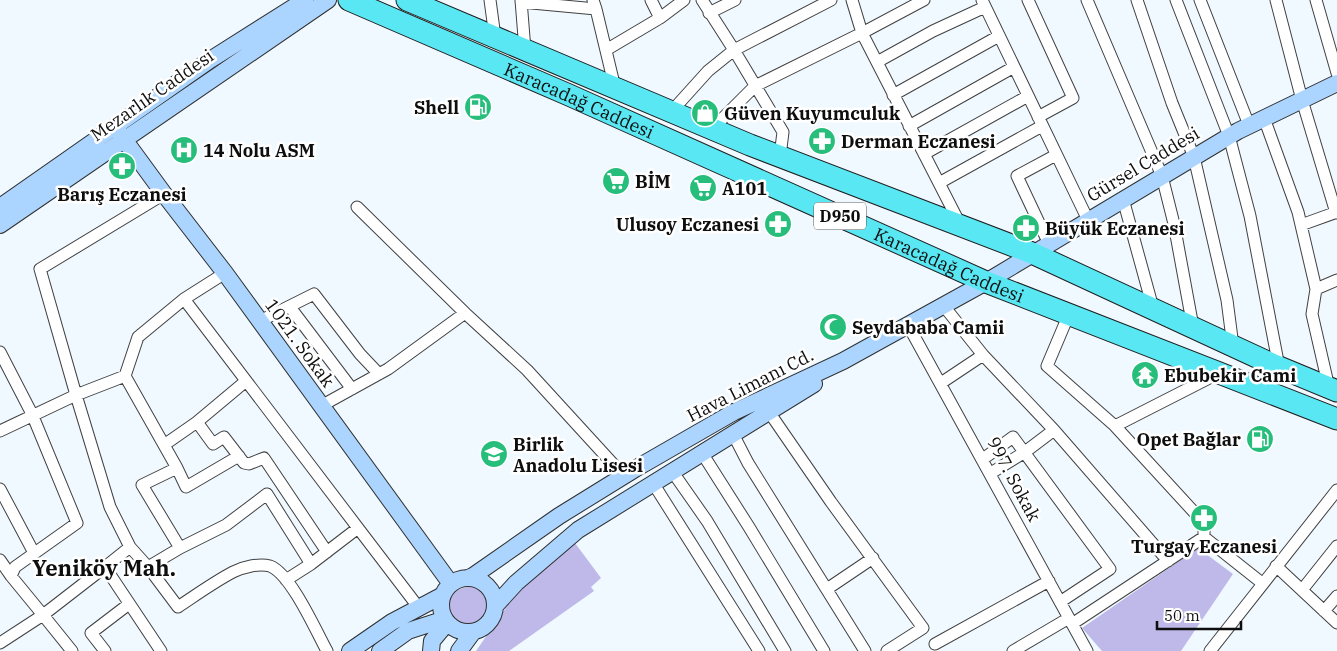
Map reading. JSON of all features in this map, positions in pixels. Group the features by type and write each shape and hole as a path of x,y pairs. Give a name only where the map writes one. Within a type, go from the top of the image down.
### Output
{"highway":[{"name":"Karacadağ Caddesi","path":"349,0 560,91 986,282 1337,419"},
{"name":"Karacadağ Caddesi","path":"406,0 446,8 495,37 780,156 961,226 1040,248 1153,309 1279,367 1333,389"}],"main road":[{"name":"Mezarlık Caddesi","path":"0,225 210,60 305,0"},
{"name":"Mezarlık Caddesi","path":"0,207 328,0"},
{"name":"Gürsel Caddesi","path":"843,361 986,282 1228,136 1337,83"},
{"name":"1021. Sokak","path":"119,133 260,321 321,406 447,590"},
{"name":"Hava Limanı Cd.","path":"468,578 474,576 559,516 734,412 843,361"},
{"name":"Hava Limanı Cd.","path":"495,606 516,583 578,530 770,412 820,380 843,361"},
{"path":"350,651 392,622 447,590 459,580 468,578 484,584 494,598 493,615 488,623 481,629 472,632 463,632 455,629 446,621 441,603 447,590"},
{"path":"380,651 408,631 446,621"},
{"path":"431,651 432,641 446,621"},
{"path":"459,651 472,632"}],"street":[{"path":"490,0 495,37"},
{"path":"652,0 660,18"},
{"path":"606,50 660,18 684,0"},
{"path":"702,0 783,132 780,156"},
{"path":"709,13 735,0"},
{"path":"671,112 708,71 734,50 831,0"},
{"path":"852,0 862,34 961,226"},
{"path":"712,129 755,86 862,34 924,0"},
{"path":"939,183 1040,121 1073,98 1028,0"},
{"path":"1087,0 1162,176 1174,224 1192,327"},
{"path":"1138,0 1172,103 1194,157 1227,300 1233,346"},
{"path":"1176,0 1228,136 1250,216 1279,367"},
{"path":"1200,0 1298,212 1316,289 1312,314 1333,389"},
{"path":"1276,0 1302,100 1336,213 1301,225"},
{"path":"1316,0 1337,73"},
{"path":"525,50 521,1 595,5 615,88"},
{"path":"877,62 983,3 1088,220"},
{"path":"894,95 999,36"},
{"path":"909,126 1014,67"},
{"path":"924,154 1028,96"},
{"path":"1040,248 1017,176 1056,155"},
{"path":"164,194 40,269 110,507 130,547 148,567 178,607 235,572 260,564 272,567 286,580 299,599 327,651"},
{"path":"1123,199 1153,309"},
{"path":"357,207 527,370 624,476"},
{"path":"225,273 184,299 138,338 125,376 186,487 239,456"},
{"path":"1316,289 1337,280"},
{"path":"260,321 314,294 360,354 379,374"},
{"path":"184,299 419,608"},
{"path":"943,306 983,355 1054,430 1168,561"},
{"path":"290,307 352,389"},
{"path":"321,406 379,374 465,312"},
{"path":"1069,314 1046,366 1115,426 1204,523 1204,537"},
{"name":"997. Sokak","path":"908,325 1087,651"},
{"path":"0,352 32,414 77,523 15,567 11,576"},
{"path":"941,383 983,355"},
{"path":"1115,426 1219,373"},
{"path":"0,431 32,414 125,376"},
{"path":"164,445 197,422 246,381"},
{"path":"770,412 937,648 1049,581"},
{"path":"197,422 213,444 224,437 244,463 249,464 264,458 326,552"},
{"path":"991,474 1054,430"},
{"path":"733,434 748,463 865,651"},
{"path":"983,459 1013,437 1110,569 1060,602"},
{"path":"702,453 824,651"},
{"path":"177,468 142,485 180,548"},
{"path":"672,471 707,521 785,651"},
{"path":"653,483 759,651"},
{"path":"0,489 34,553"},
{"path":"1210,651 1262,582 1337,490"},
{"path":"148,567 180,548 226,525 267,494 311,564"},
{"path":"286,580 311,564 358,528"},
{"path":"1014,651 1071,621 1204,537"},
{"path":"1204,537 1262,582"},
{"path":"1302,590 1337,546"},
{"path":"0,643 42,614 130,547"},
{"path":"827,589 873,558"},
{"path":"0,560 72,651"},
{"path":"1276,566 1337,623"},
{"path":"105,567 161,651"},
{"path":"1324,611 1337,596"},
{"path":"105,651 91,633 129,604"},
{"path":"887,651 923,628"}],"shaded area":[{"path":"575,543 601,578 591,587 594,591 509,651 476,651 509,603 531,577"},
{"path":"1198,548 1233,574 1181,651 1102,651 1082,628"},
{"path":"469,587 483,593 489,607 483,621 469,627 455,621 449,607 455,593"}],"place":[{"name":"Shell","path":"478,107"},
{"name":"Güven Kuyumculuk","path":"705,113"},
{"name":"Derman Eczanesi","path":"822,141"},
{"name":"14 Nolu ASM","path":"184,150"},
{"name":"Barış Eczanesi","path":"122,166"},
{"name":"BİM","path":"616,181"},
{"name":"A101","path":"703,188"},
{"name":"Ulusoy Eczanesi","path":"778,224"},
{"name":"Büyük Eczanesi","path":"1026,228"},
{"name":"Seydababa Camii","path":"833,327"},
{"name":"Ebubekir Cami","path":"1145,375"},
{"name":"Opet Bağlar","path":"1260,439"},
{"name":"Birlik Anadolu Lisesi","path":"494,454"},
{"name":"Turgay Eczanesi","path":"1204,518"}],"district":[{"name":"Yeniköy Mah.","path":"104,567"}]}
